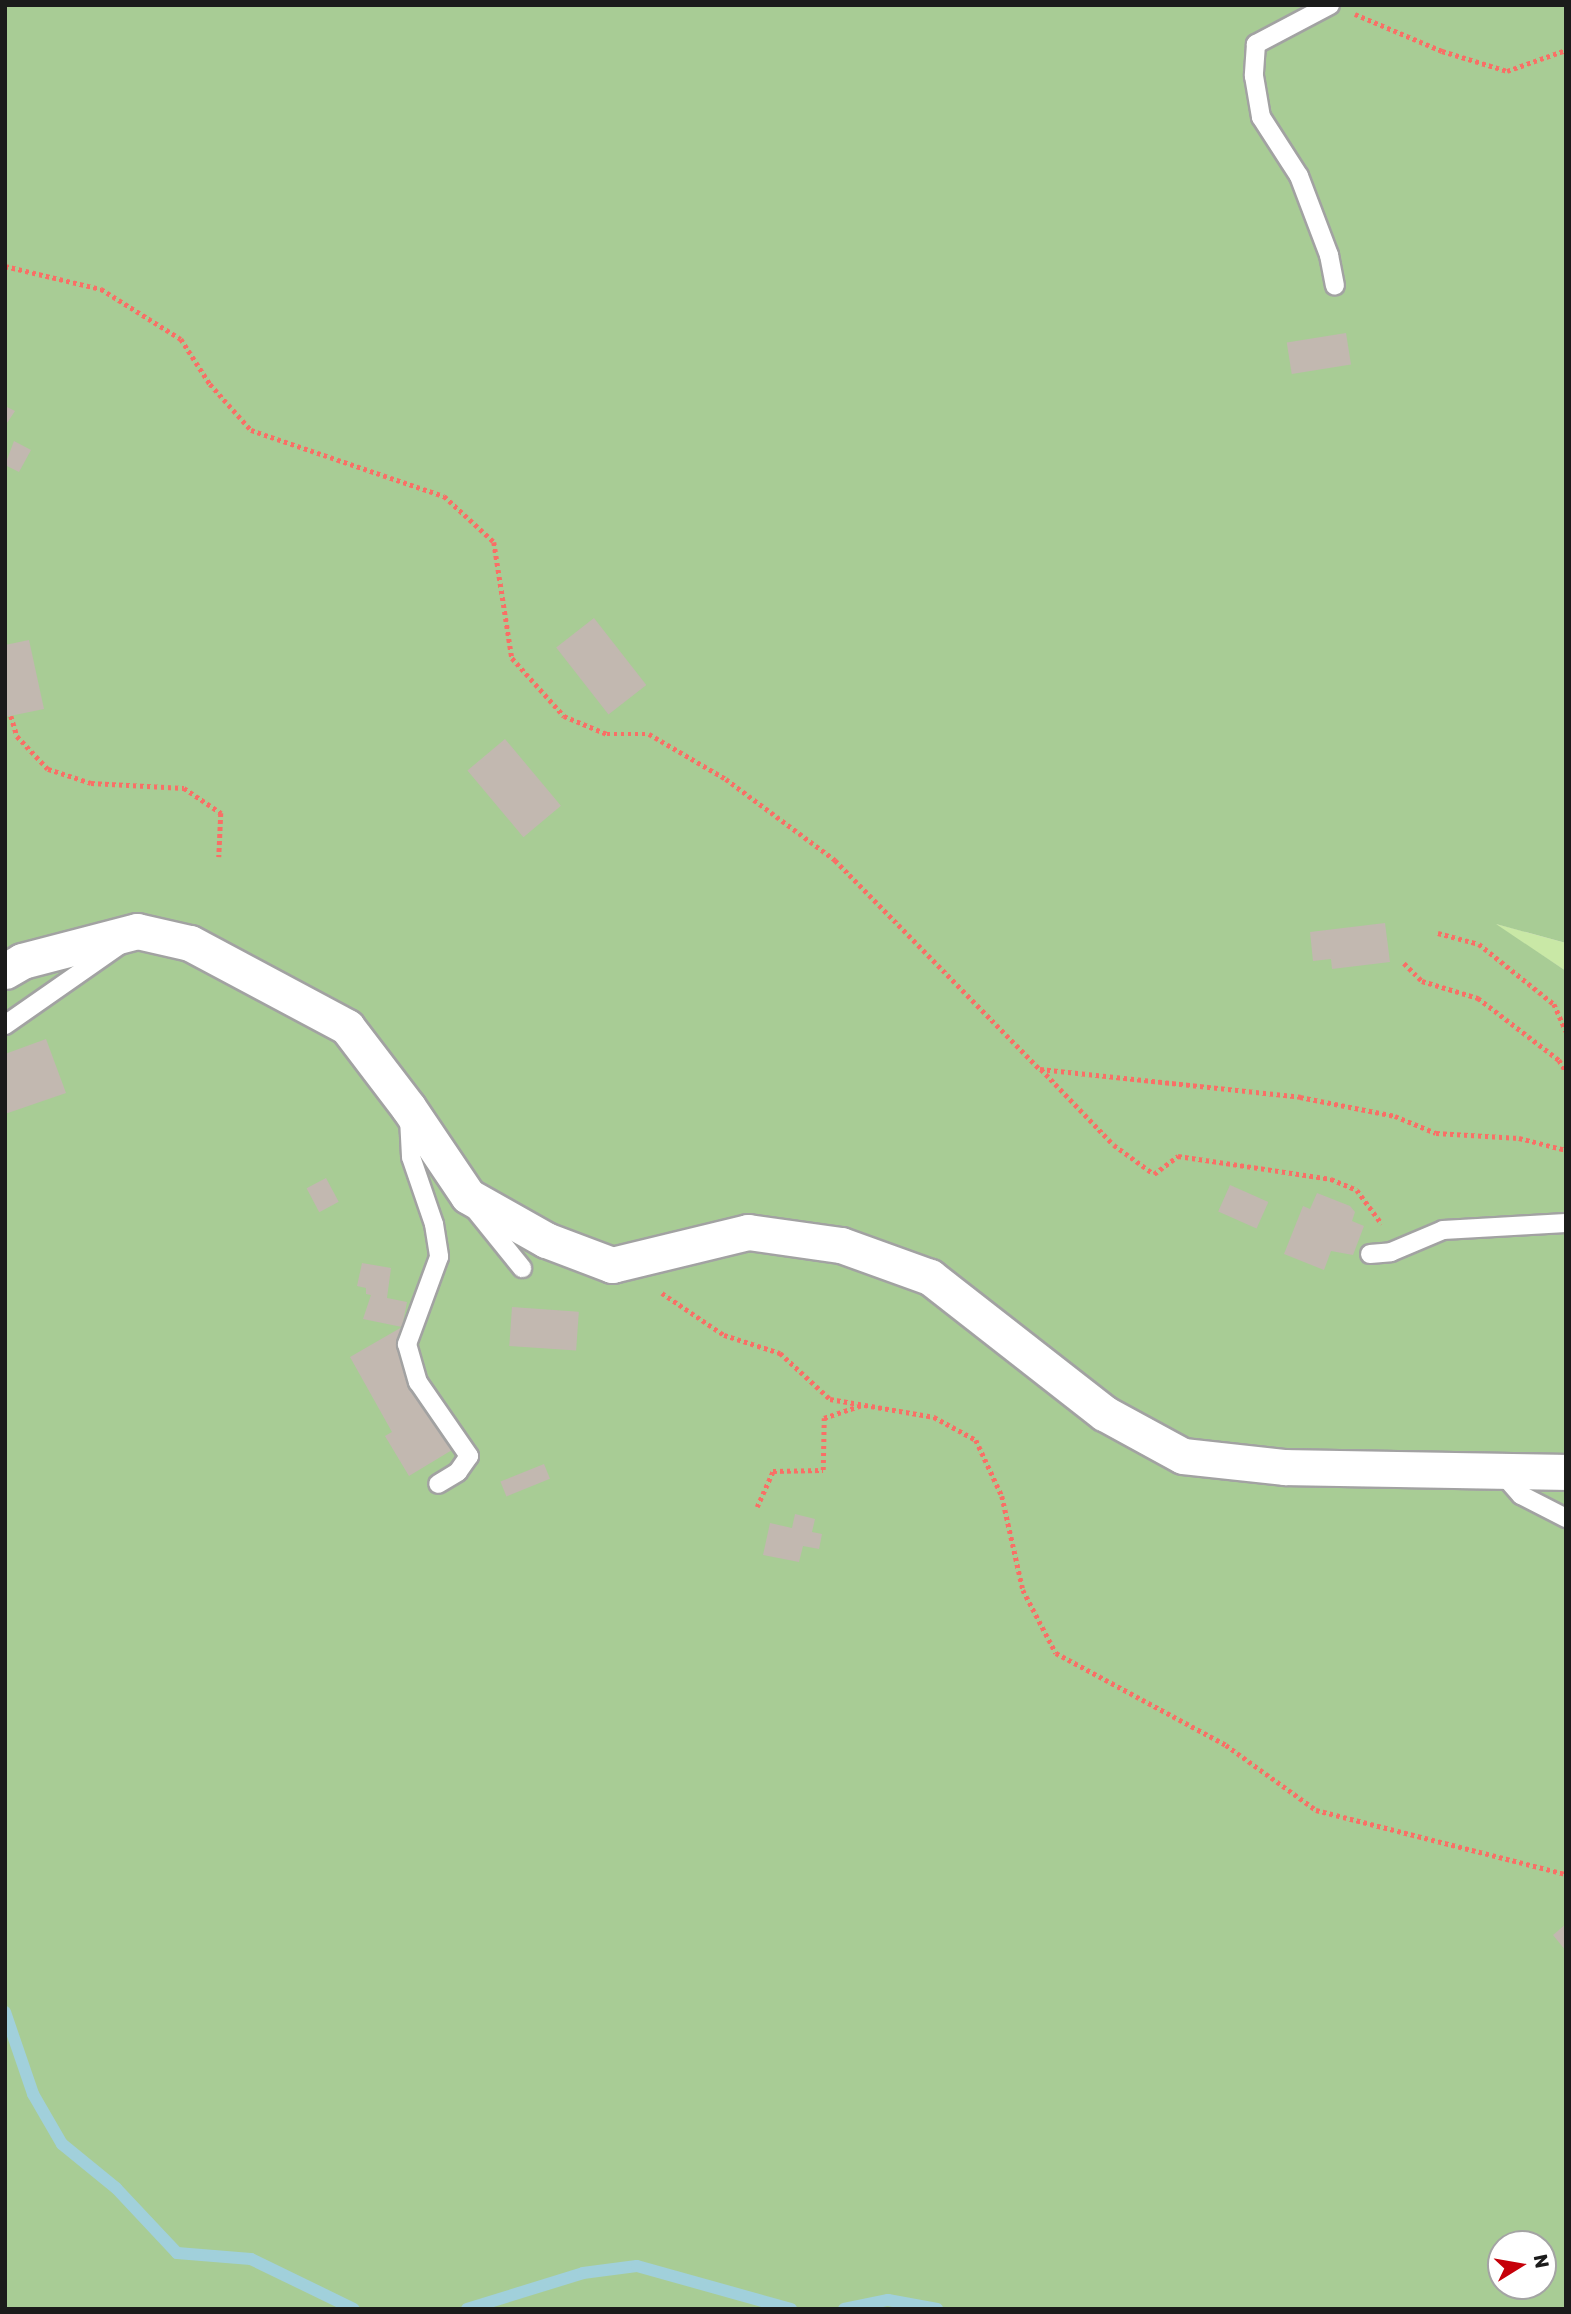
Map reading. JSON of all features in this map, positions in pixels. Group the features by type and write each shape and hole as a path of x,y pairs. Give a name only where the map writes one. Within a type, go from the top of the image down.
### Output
{"street":[{"path":"5,971 22,961 137,931 190,943 346,1027 408,1107 468,1196 546,1240 612,1265 748,1232 841,1245 930,1277 1104,1413 1183,1456 1285,1467 1566,1472"}],"lane":[{"path":"1335,285 1329,255 1299,176 1261,117 1254,76 1256,44 1339,8"},
{"path":"5,1025 137,931"},
{"path":"408,1107 411,1157 434,1224 439,1257 407,1344 418,1382 469,1456 458,1472 438,1484"},
{"path":"468,1196 475,1215 522,1268"},
{"path":"1370,1254 1391,1252 1443,1230 1566,1223"},
{"path":"1500,1471 1521,1495 1566,1518"}],"path":[{"path":"1339,8 1442,51 1507,71 1566,50"},
{"path":"5,266 101,289 181,339 209,384 251,430 444,496 494,542 512,658 564,716 607,734 649,734 726,779 835,860 1114,1145 1154,1174 1178,1156 1331,1179 1357,1190 1381,1220 1391,1252"},
{"path":"11,716 17,736 48,769 91,783 184,788 221,813 219,857"},
{"path":"1438,933 1479,944 1554,1004 1566,1031"},
{"path":"1404,963 1422,981 1478,998 1559,1060 1566,1072"},
{"path":"1040,1069 1300,1097 1395,1116 1436,1133 1519,1138 1566,1150"},
{"path":"612,1265 635,1274 724,1335 780,1353 830,1399 933,1417 976,1440 1002,1496 1023,1590 1056,1653 1226,1745 1317,1810 1566,1874"},
{"path":"757,1507 774,1471 823,1470 824,1418 863,1404"}],"green space":[{"path":"5,5 1566,5 1566,943 1496,924 1566,971 1566,2309 5,2309"},
{"path":"1493,923 1566,943 1566,971"}],"building":[{"path":"1346,333 1351,365 1292,374 1287,342"},
{"path":"5,406 15,411 5,426"},
{"path":"14,441 31,450 19,472 5,465"},
{"path":"594,618 646,685 609,715 556,648"},
{"path":"29,640 44,709 5,717 5,645"},
{"path":"505,739 561,806 523,837 467,770"},
{"path":"1385,923 1390,962 1332,969 1331,959 1313,961 1310,932"},
{"path":"46,1039 66,1093 5,1114 5,1054"},
{"path":"326,1178 339,1202 319,1212 307,1188"},
{"path":"1230,1185 1268,1202 1257,1229 1218,1211"},
{"path":"1317,1193 1350,1206 1355,1212 1352,1221 1364,1226 1353,1255 1331,1251 1324,1270 1284,1254 1303,1206 1310,1209"},
{"path":"362,1263 391,1268 387,1298 407,1302 402,1327 363,1319 371,1295 366,1294 366,1288 357,1286"},
{"path":"512,1307 579,1312 576,1351 509,1346"},
{"path":"402,1327 401,1364 452,1450 409,1476 385,1436 392,1432 350,1357"},
{"path":"544,1464 550,1479 506,1496 500,1482"},
{"path":"795,1514 815,1519 812,1532 822,1534 819,1549 803,1546 799,1562 763,1555 770,1523 792,1528"},
{"path":"1566,1924 1566,1951 1553,1935"}],"waterway":[{"path":"5,2012 33,2094 62,2144 116,2188 177,2253 251,2259 354,2309"},
{"path":"467,2309 583,2273 637,2266 791,2309"},
{"path":"844,2309 888,2300 937,2309"}]}
